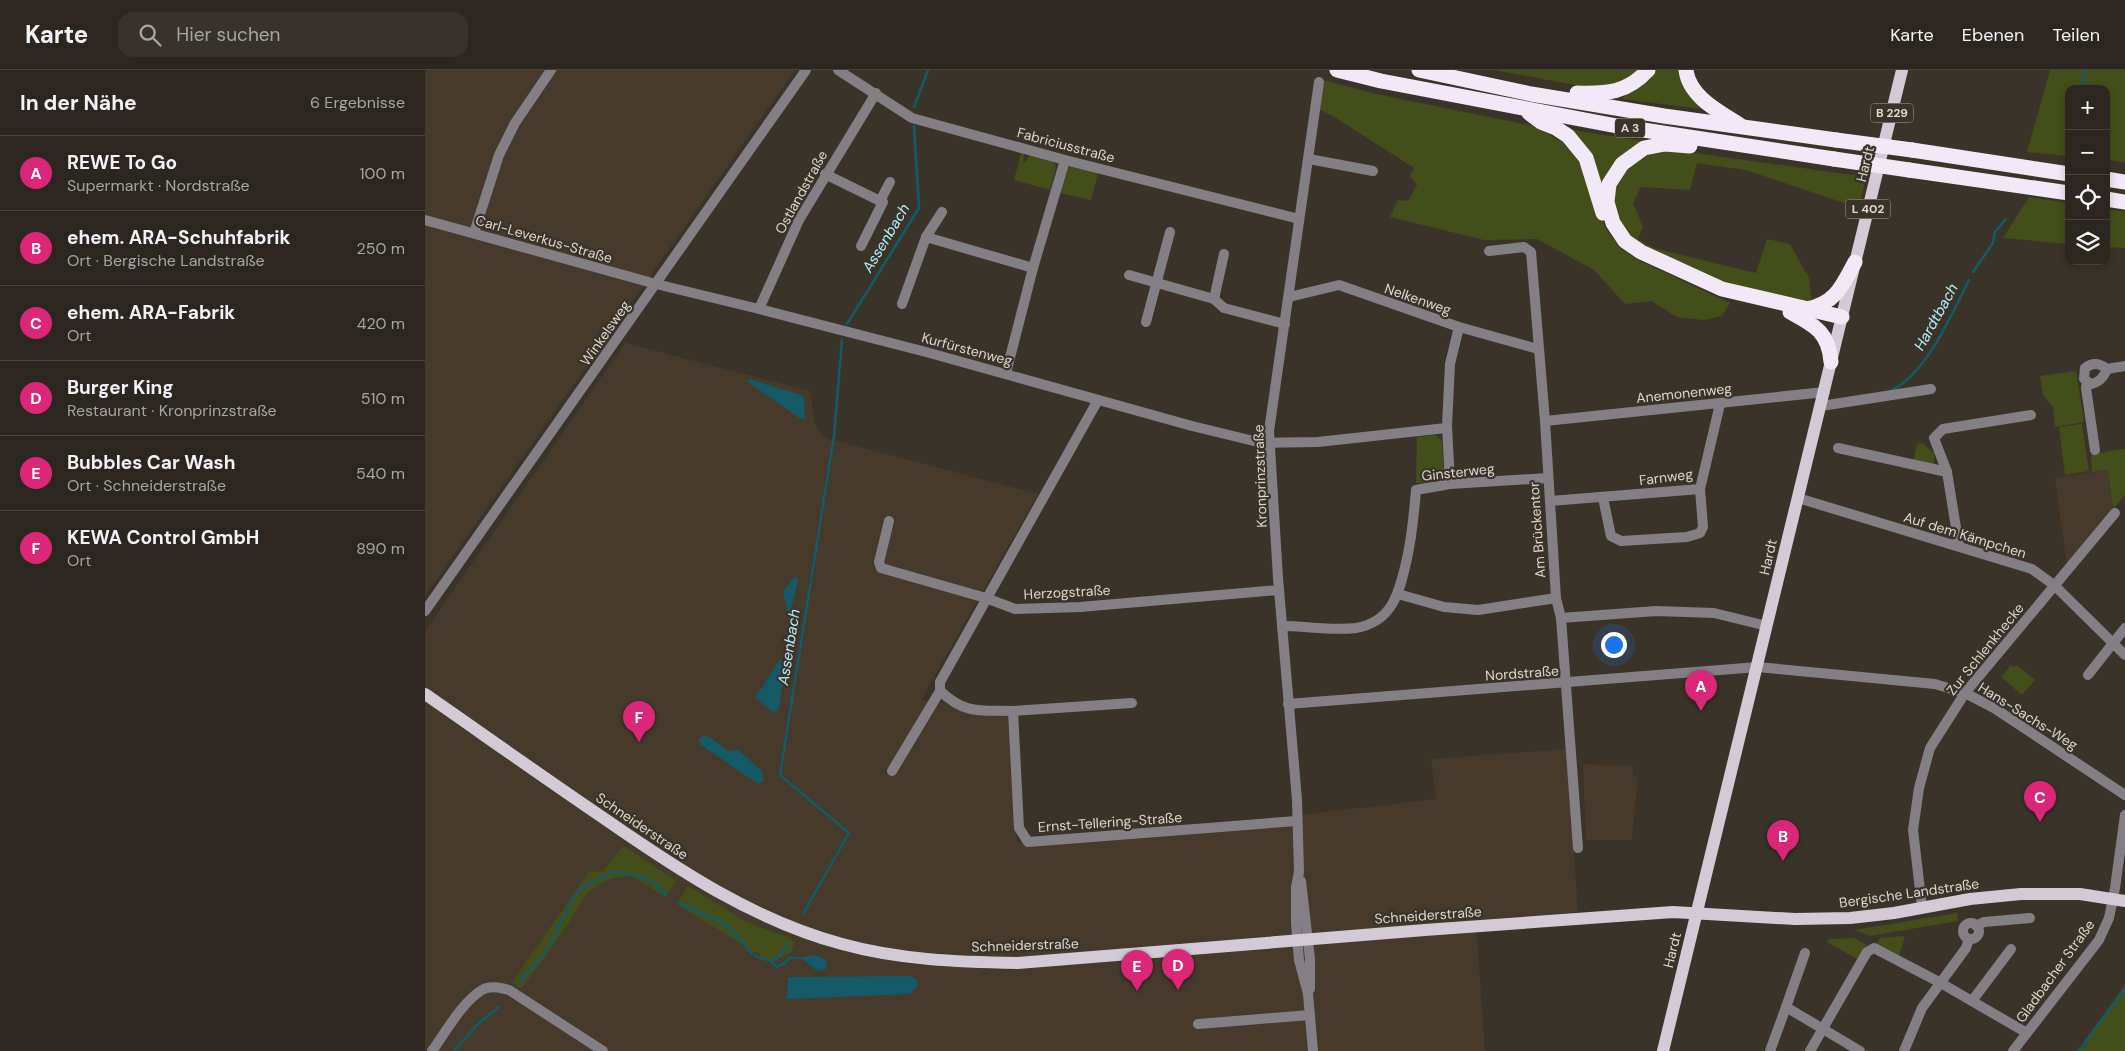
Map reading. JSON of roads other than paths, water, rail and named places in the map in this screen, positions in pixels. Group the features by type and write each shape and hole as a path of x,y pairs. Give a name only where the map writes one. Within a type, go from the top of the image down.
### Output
{"highway":[{"name":"A 3","path":"1337,70 1381,82 1617,126 2065,192"},
{"name":"A 3","path":"1419,70 1531,94 2065,173"},
{"path":"1531,94 1603,94 1632,84 1648,70"},
{"path":"1686,70 1693,87 1700,97 1743,127"},
{"path":"1524,109 1541,122 1556,128 1568,136 1586,158 1607,226 1622,245 1638,256 1724,295 1790,312 1841,320"},
{"path":"1737,144 1694,146 1665,144 1644,148 1622,164 1609,184 1607,202 1613,223 1625,241 1641,252 1722,289 1805,309 1841,320"},
{"path":"2110,180 2125,182"},
{"path":"2110,200 2125,202"},
{"path":"1805,309 1822,306 1833,298 1841,288 1855,262"},
{"path":"1790,312 1809,322 1823,334 1830,347 1831,362"}],"main road":[{"name":"Hardt","path":"1663,1051 1902,70"},
{"name":"Schneiderstraße","path":"425,694 628,835 703,884 763,915 807,933 883,954 925,959 1018,962 1582,918 1697,912"},
{"name":"Bergische Landstraße","path":"1697,912 1777,918 1850,918 1970,899 2021,894 2080,894 2119,900"}],"street":[{"path":"474,233 499,155 515,123 551,70"},
{"name":"Winkelsweg","path":"425,611 806,70"},
{"name":"Fabriciusstraße","path":"838,70 913,118 1065,160 1299,219"},
{"name":"Kronprinzstraße","path":"1313,1051 1308,994 1311,987 1302,940 1303,886 1299,872 1270,442 1271,416 1319,82"},
{"name":"Ostlandstraße","path":"759,308 799,220 875,94"},
{"path":"1309,159 1373,171"},
{"path":"1006,374 1033,268 1065,160"},
{"path":"825,174 883,202 861,246"},
{"path":"880,201 890,182"},
{"path":"902,304 926,237 942,212"},
{"name":"Carl-Leverkus-Straße","path":"425,220 656,284"},
{"path":"1146,322 1170,232"},
{"path":"926,237 1033,268"},
{"name":"Am Brückentor","path":"1489,251 1524,247 1530,250 1545,421 1547,478 1556,598 1561,618 1578,848"},
{"path":"1214,299 1224,254"},
{"path":"1129,275 1214,299 1223,308 1285,324"},
{"name":"Kurfürstenweg","path":"656,284 759,308 1262,443 1318,442 1446,428"},
{"name":"Nelkenweg","path":"1289,296 1339,285 1459,327 1538,349"},
{"path":"1450,484 1446,428 1450,364 1459,327"},
{"path":"2095,450 2086,388 2087,383 2084,379 2084,373 2085,368 2089,365 2101,364 2107,369"},
{"path":"2087,383 2097,383 2107,369 2125,366"},
{"path":"1821,406 1931,390"},
{"name":"Anemonenweg","path":"1545,421 1825,392"},
{"path":"892,771 940,691 940,682 1098,400"},
{"name":"Farnweg","path":"1550,501 1603,498 1700,488 1719,404"},
{"path":"1959,546 1947,472 1934,438 1943,429 2031,415"},
{"path":"1839,448 1947,472"},
{"name":"Ginsterweg","path":"1399,594 1413,532 1416,490 1450,484 1547,478"},
{"path":"1603,498 1611,536 1621,541 1687,537 1700,533 1703,527 1700,488"},
{"name":"Auf dem Kämpchen","path":"1798,498 2032,569 2053,585 2125,655"},
{"name":"Zur Schlenkhecke","path":"1922,907 1913,830 1919,788 1930,748 1965,693 2053,585 2115,513"},
{"name":"Herzogstraße","path":"889,521 879,562 881,568 986,598 1015,609 1071,607 1279,590"},
{"path":"1282,626 1356,628 1384,615 1399,594 1444,606 1478,610 1556,598"},
{"path":"1561,618 1655,611 1714,613 1767,626"},
{"path":"2088,675 2125,628"},
{"name":"Hans-Sachs-Weg","path":"1758,667 1935,684 1965,693 1994,708 2125,795"},
{"name":"Nordstraße","path":"1288,704 1758,667"},
{"path":"940,691 952,702 965,709 1013,711 1132,703"},
{"name":"Ernst-Tellering-Straße","path":"1013,711 1019,828 1029,842 1297,822"},
{"name":"Gladbacher Straße","path":"2013,1051 2099,940 2119,900 2125,815"},
{"path":"1904,1051 1921,1008 1966,948 1969,939 1976,937 1978,934 1976,926 1984,922 2030,918"},
{"path":"1810,1051 1870,949 1877,949 1897,959 2027,1033"},
{"path":"1972,1001 2011,949"},
{"path":"1770,1051 1805,953"},
{"path":"432,1051 466,1005 483,989 495,987 509,990 603,1051"},
{"path":"1786,1007 1823,1028 1855,1050"},
{"path":"1198,1024 1310,1015"}],"water":[{"path":"749,379 801,395 804,398 805,419 801,419 748,382"},
{"path":"795,576 798,580 789,618 783,592"},
{"path":"782,660 785,664 779,708 773,712 755,698 779,661"},
{"path":"704,735 728,751 738,750 762,771 763,781 758,784 700,744 699,739"},
{"path":"811,955 824,959 827,963 826,969 817,971 801,958"},
{"path":"910,976 917,980 917,987 910,994 787,999 788,977"}],"waterway":[{"name":"Assenbach","path":"914,107 928,70"},
{"name":"Hardtbach","path":"2082,85 2086,70"},
{"name":"Assenbach","path":"847,324 919,208 914,126"},
{"name":"Hardtbach","path":"1973,272 1993,243 1995,232 2006,219"},
{"name":"Hardtbach","path":"1890,391 1903,383 1927,358 1946,326 1969,280"},
{"name":"Assenbach","path":"803,914 849,833 780,775 834,436 842,340"},
{"name":"Assenbach","path":"520,982 546,952 572,901 581,888 614,872 637,875 655,884 666,895"},
{"name":"Assenbach","path":"678,903 725,924 751,953 757,957 771,961 777,959 788,943"},
{"path":"771,961 776,967 785,963 789,958 801,958"},
{"path":"2079,1051 2125,989"},
{"name":"Assenbach","path":"454,1051 479,1023 499,1007"}],"place":[{"name":"REWE To Go","path":"1701,711"},
{"name":"KEWA Control GmbH","path":"639,742"},
{"name":"ehem. ARA-Fabrik","path":"2040,822"},
{"name":"ehem. ARA-Schuhfabrik","path":"1783,861"},
{"name":"Burger King","path":"1178,990"},
{"name":"Bubbles Car Wash","path":"1137,991"}]}
